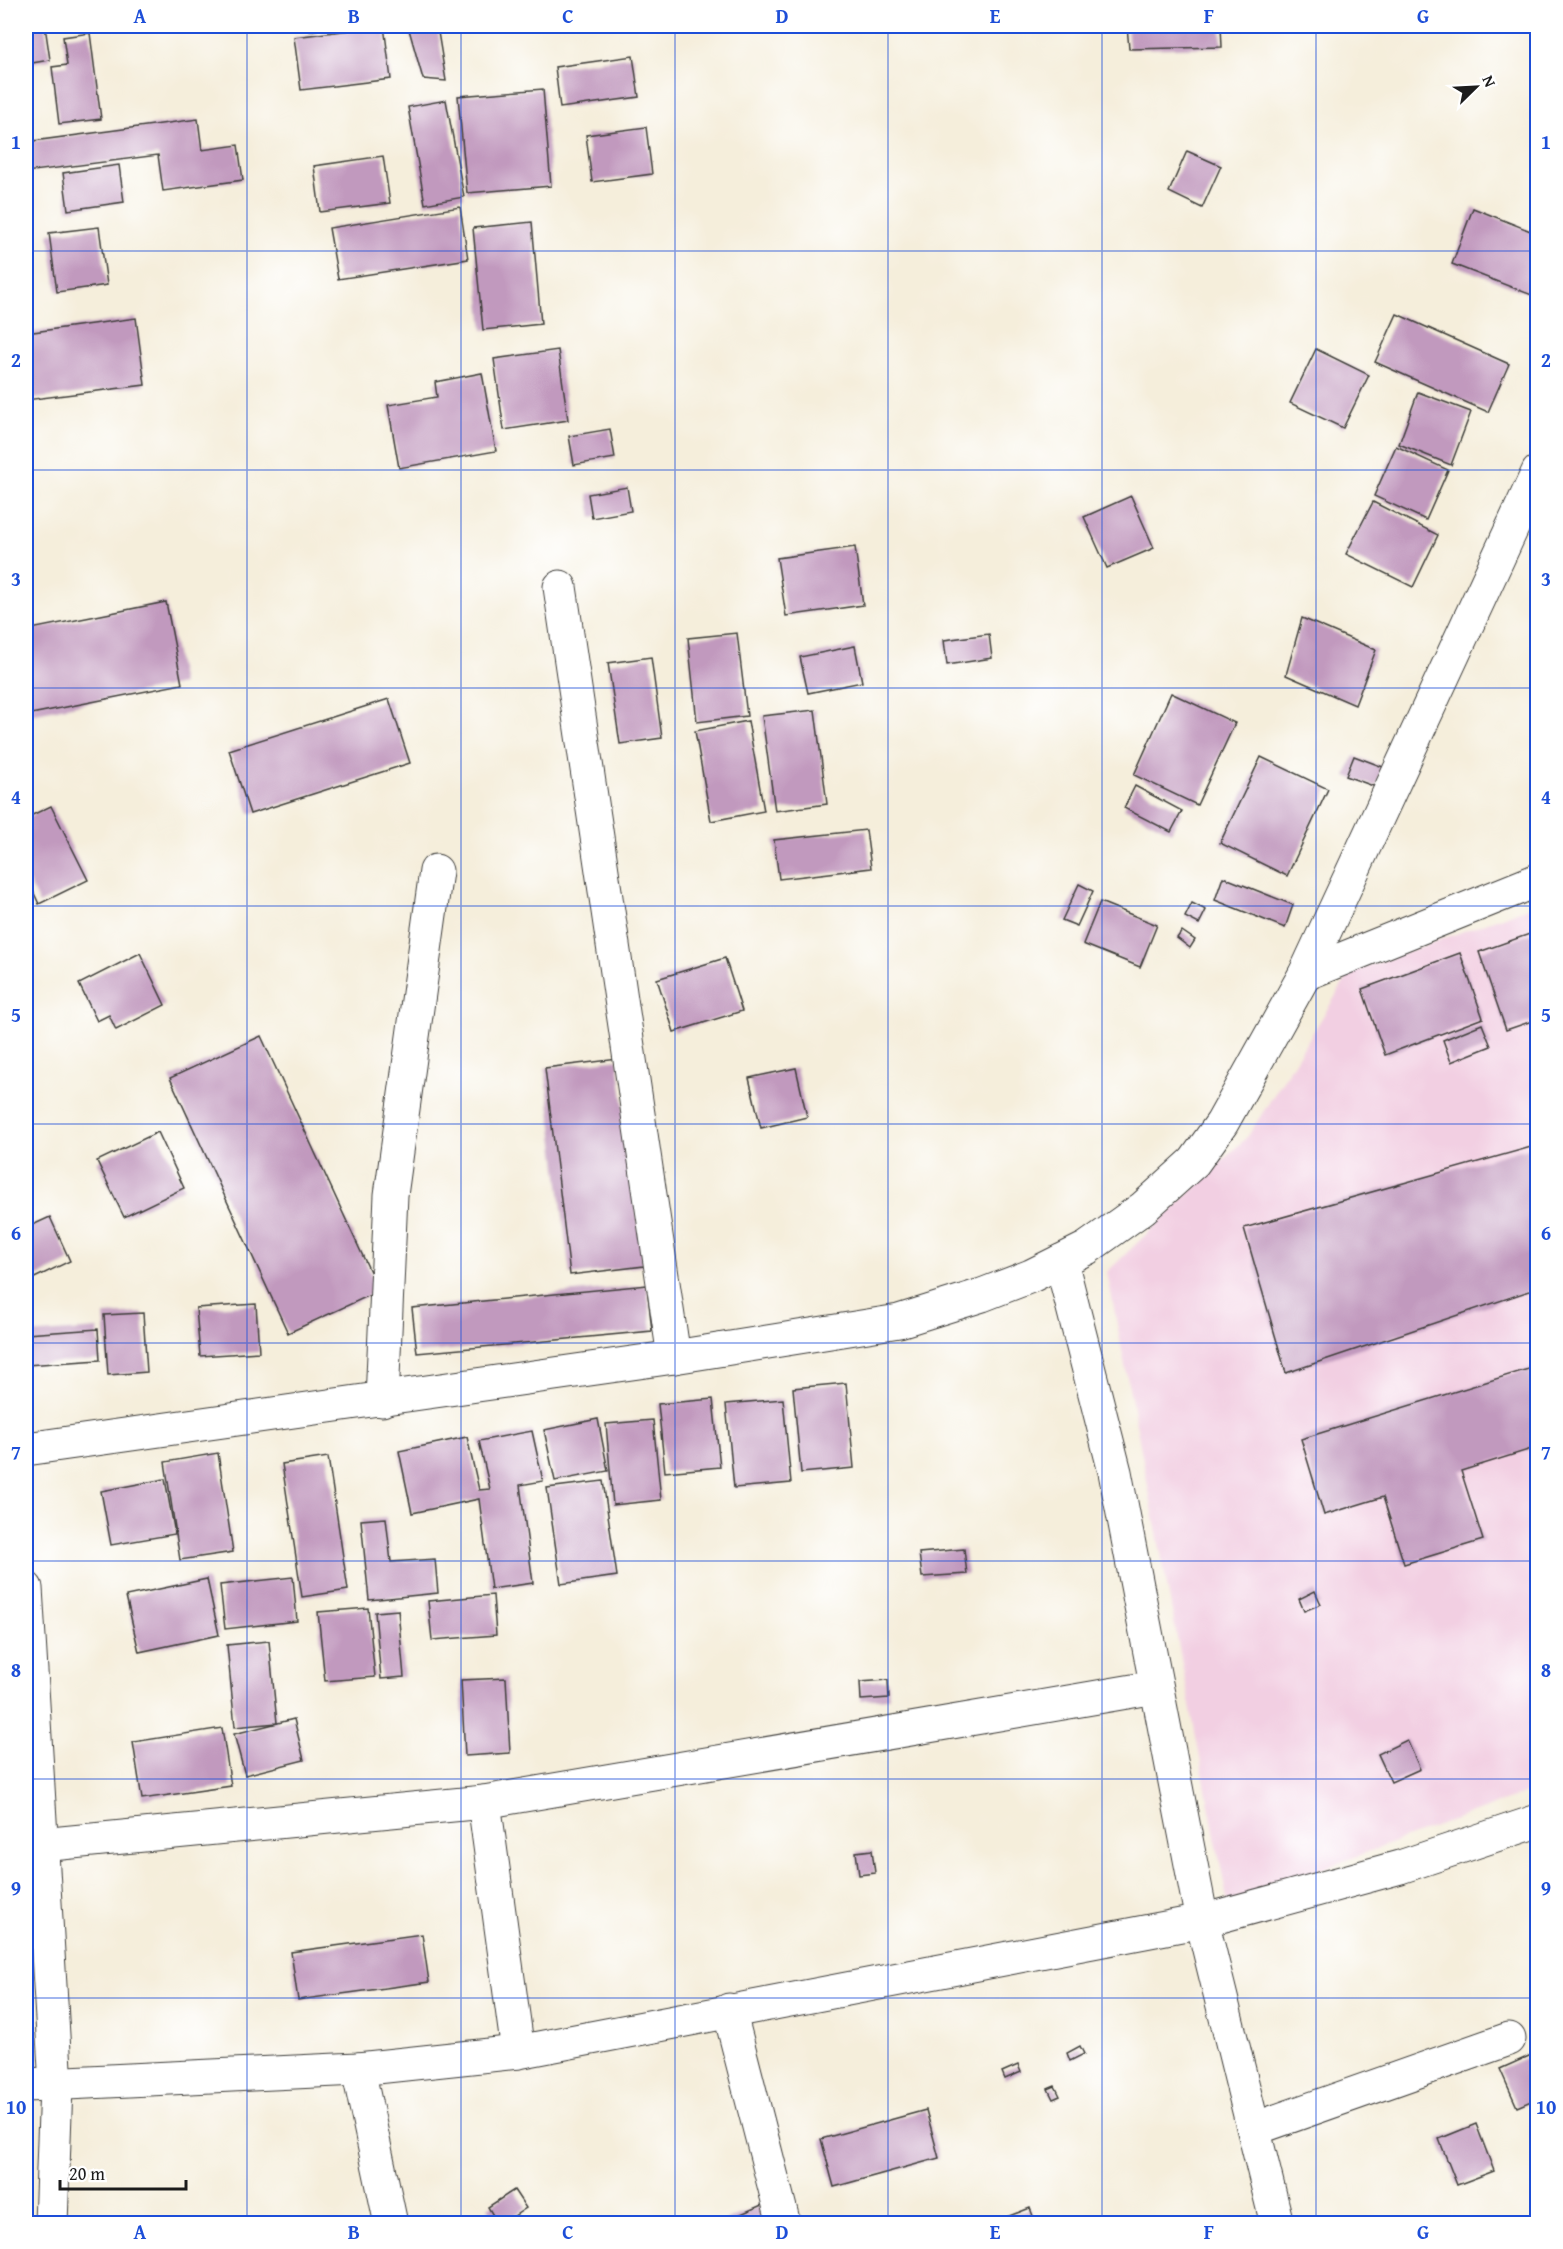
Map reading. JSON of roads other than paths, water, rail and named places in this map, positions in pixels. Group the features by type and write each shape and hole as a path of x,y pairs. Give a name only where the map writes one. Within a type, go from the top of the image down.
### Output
{"street":[{"path":"26,1449 382,1400 899,1321 982,1295 1031,1276 1087,1248 1143,1208 1194,1162 1222,1123 1305,974 1538,472"},
{"path":"560,587 674,1357"},
{"path":"382,1400 391,1195 436,871"},
{"path":"1305,974 1538,880"},
{"path":"1061,1261 1115,1472 1202,1921 1278,2223"},
{"path":"26,1588 41,1845 41,2085 51,2223"},
{"path":"41,1845 484,1802 1156,1687"},
{"path":"484,1802 518,2052"},
{"path":"41,2085 358,2069 518,2052 1202,1921 1400,1867 1538,1821"},
{"path":"729,2010 784,2223"},
{"path":"1254,2129 1509,2039"},
{"path":"358,2069 391,2223"}]}
